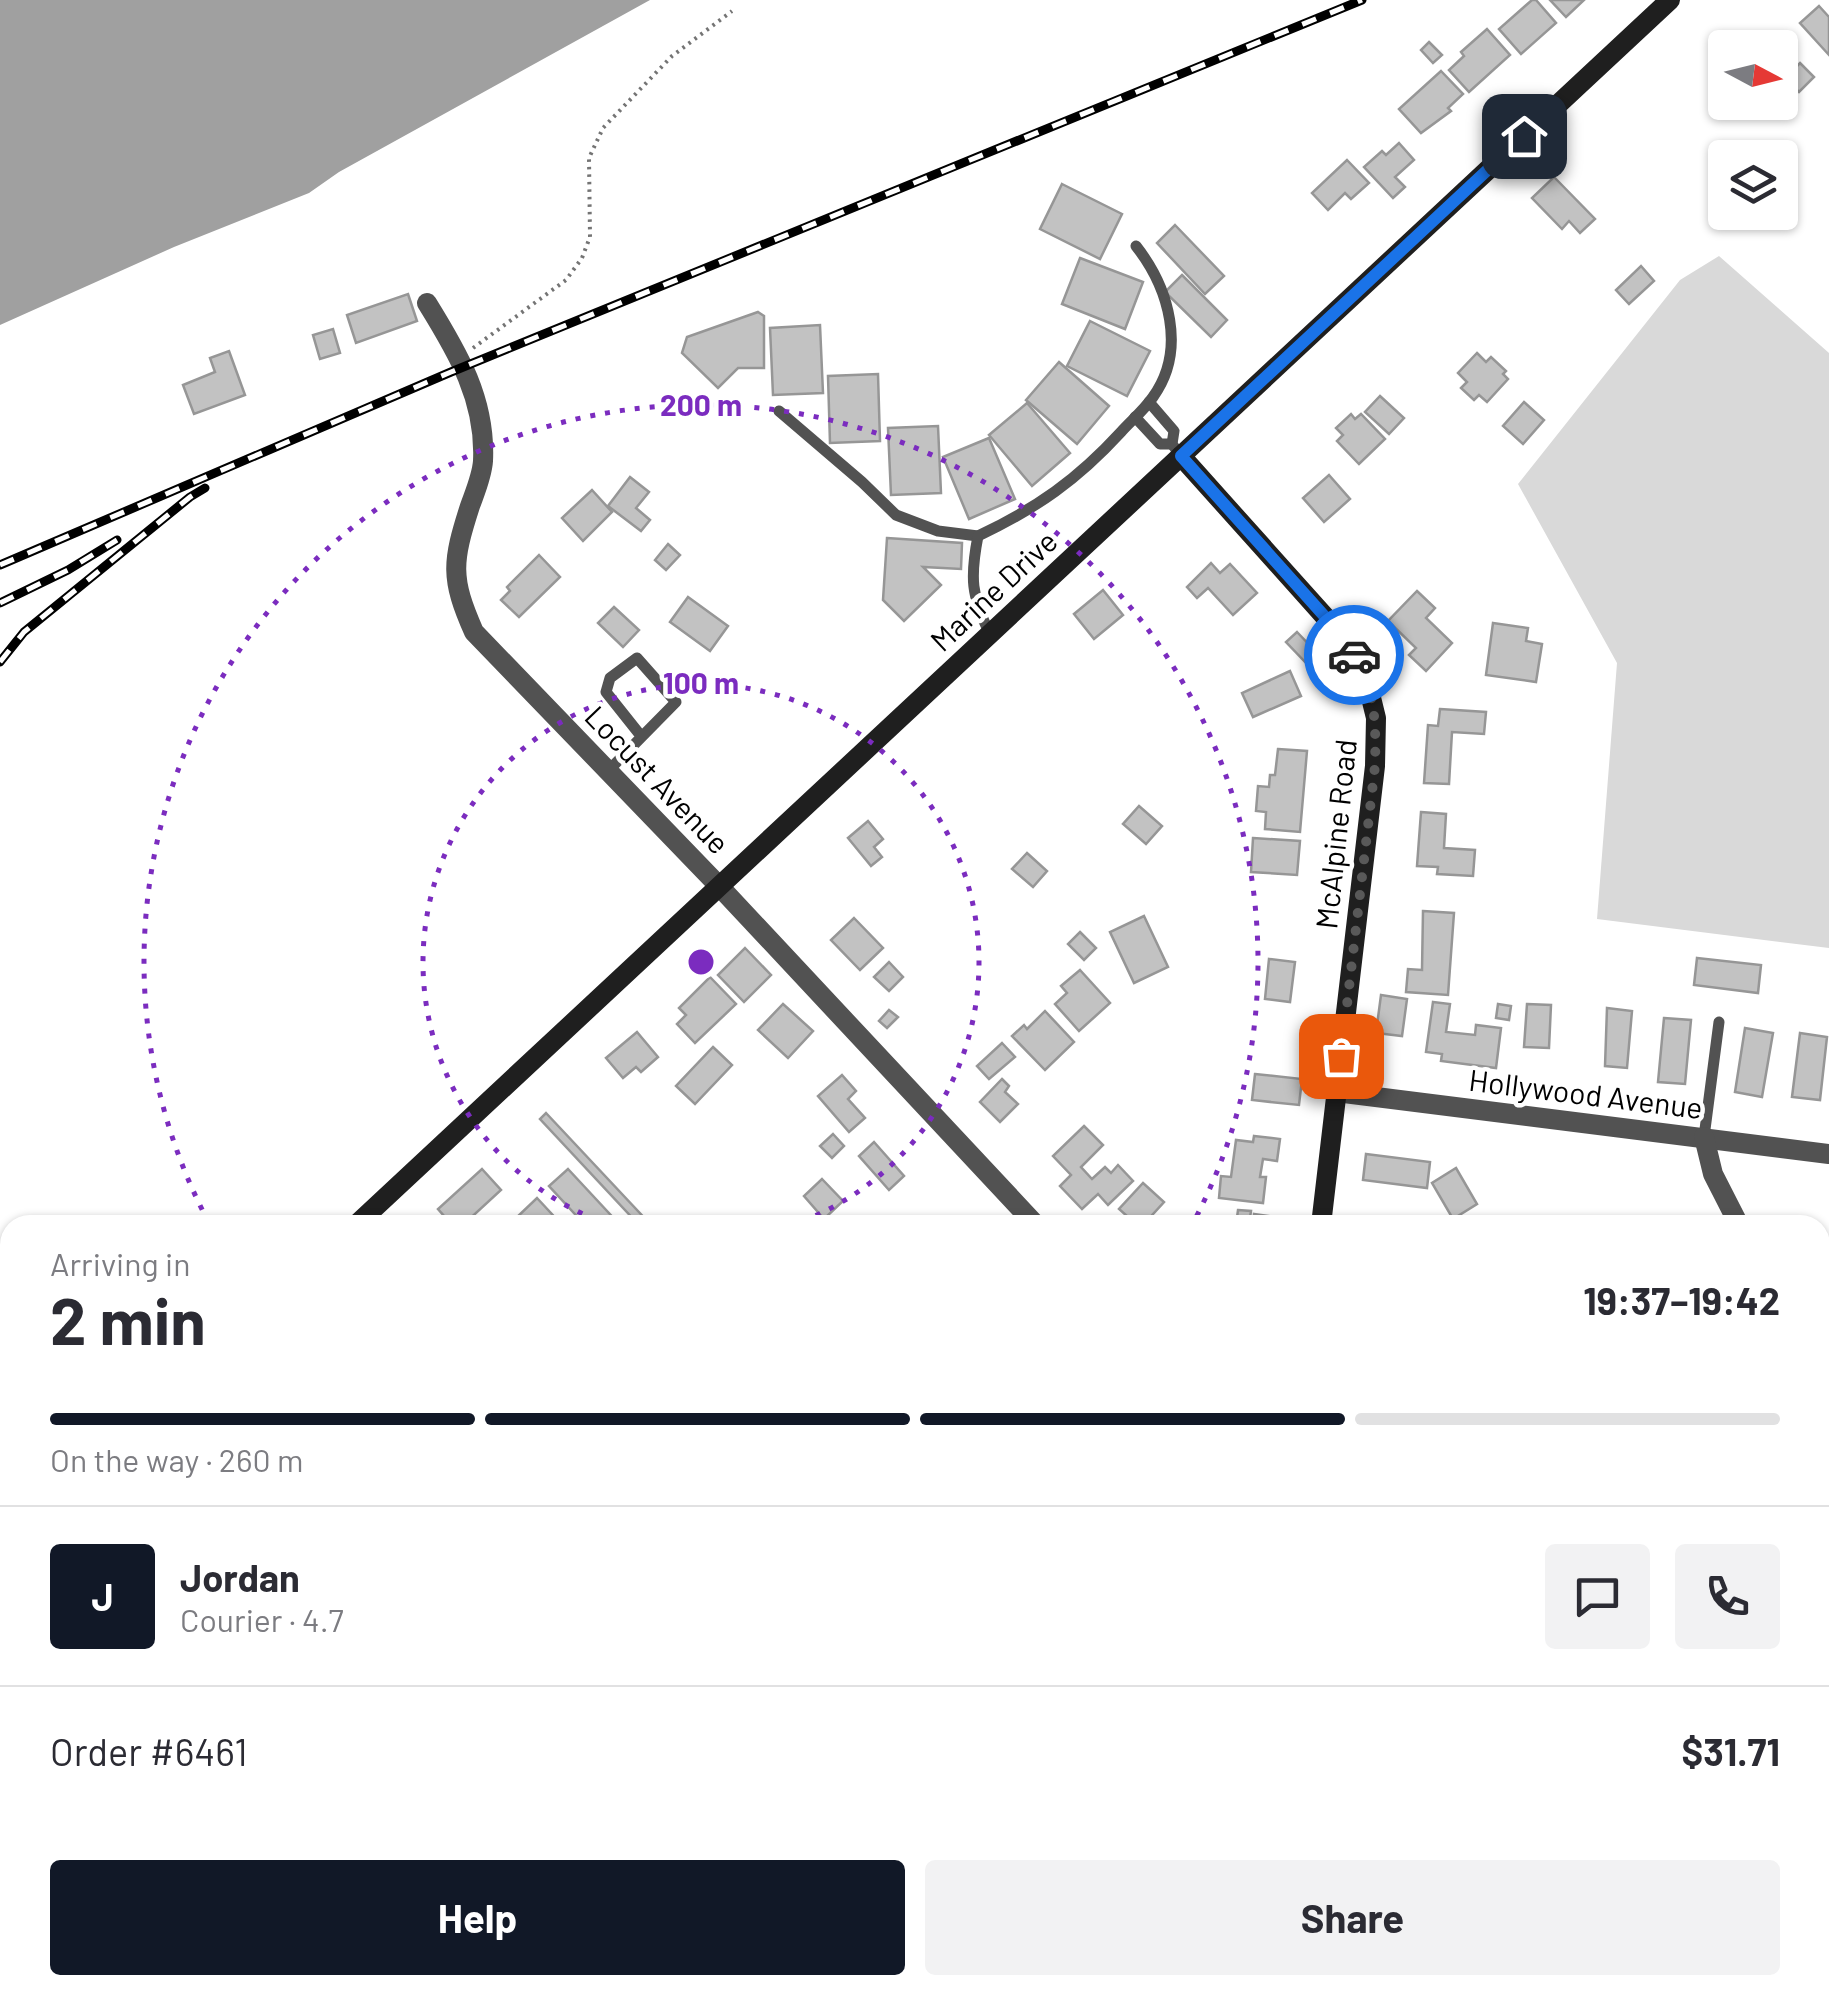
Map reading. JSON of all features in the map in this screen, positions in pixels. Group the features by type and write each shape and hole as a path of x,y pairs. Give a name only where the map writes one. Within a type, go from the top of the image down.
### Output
{"main road":[{"name":"Marine Drive","path":"367,1215 990,634 1177,450 1670,0"},
{"name":"McAlpine Road","path":"1177,450 1344,638 1366,673 1376,718 1375,766 1321,1215"}],"street":[{"name":"Locust Avenue","path":"427,303 461,356 482,417 483,466 458,546 456,592 474,632 719,886 1027,1215"},
{"name":"Hollywood Avenue","path":"1336,1092 1829,1154"},
{"path":"1704,1138 1713,1174 1734,1215"}],"lane":[{"path":"779,411 896,515 938,531 978,536 1057,493 1098,457 1149,402 1169,364 1172,336 1162,287 1136,246"},
{"path":"1135,417 1160,444 1177,450 1174,431 1149,402"},
{"path":"978,536 973,562 974,599 990,634"},
{"path":"608,770 676,702 637,658 610,678 606,692 641,736"},
{"path":"1704,1138 1719,1022"}],"path":[{"path":"461,356 566,280 590,238 589,158 602,128 672,56 732,11"}],"shaded area":[{"path":"0,0 650,0 339,172 309,193 174,247 0,325"},
{"path":"1719,256 1829,353 1829,948 1597,919 1617,663 1518,484 1680,280"}],"building":[{"path":"1532,0 1556,23 1521,54 1499,29"},
{"path":"1550,0 1584,0 1566,17"},
{"path":"1819,6 1829,17 1829,55 1800,23"},
{"path":"1487,29 1510,55 1469,92 1449,70 1464,56 1461,52"},
{"path":"1429,42 1442,55 1433,63 1421,50"},
{"path":"1798,65 1814,77 1799,92 1798,91"},
{"path":"1441,71 1463,94 1448,108 1451,111 1421,133 1399,109"},
{"path":"1399,143 1414,160 1395,177 1405,187 1393,198 1364,167 1382,151 1386,155"},
{"path":"1347,160 1369,183 1351,199 1345,193 1328,210 1312,193"},
{"path":"1554,177 1595,219 1580,233 1569,221 1562,229 1532,198"},
{"path":"1062,184 1122,214 1100,259 1040,229"},
{"path":"1175,225 1224,276 1205,294 1157,243"},
{"path":"1080,258 1143,282 1125,329 1062,304"},
{"path":"1641,266 1654,281 1629,304 1616,290"},
{"path":"1182,275 1227,320 1211,337 1165,292"},
{"path":"408,294 417,321 356,343 347,315"},
{"path":"758,312 764,316 764,368 738,368 718,388 682,353 687,337"},
{"path":"1090,321 1150,351 1127,396 1067,366"},
{"path":"820,325 823,393 773,395 770,328"},
{"path":"333,329 340,353 320,359 313,335"},
{"path":"229,351 245,395 194,414 183,385 215,372 210,358"},
{"path":"1477,353 1486,362 1491,357 1506,371 1503,374 1508,379 1487,402 1479,395 1474,400 1461,388 1467,382 1458,373"},
{"path":"1059,362 1109,406 1077,444 1026,400"},
{"path":"878,374 880,441 830,443 828,376"},
{"path":"1380,396 1404,418 1389,434 1365,412"},
{"path":"1524,402 1544,420 1523,444 1503,426"},
{"path":"1027,403 1070,453 1032,486 989,435"},
{"path":"1351,414 1355,419 1361,414 1385,439 1359,464 1337,441 1343,435 1336,428"},
{"path":"938,426 941,493 891,495 888,428"},
{"path":"989,438 1015,499 969,519 943,457"},
{"path":"1329,475 1350,499 1324,522 1303,498"},
{"path":"630,477 649,492 636,508 650,520 641,531 608,506"},
{"path":"592,490 612,512 583,541 562,518"},
{"path":"887,538 962,543 961,569 923,567 941,585 904,621 883,600"},
{"path":"668,544 680,555 666,570 655,560"},
{"path":"539,555 560,577 519,617 501,600 510,591 507,587"},
{"path":"1211,563 1220,573 1230,564 1257,593 1233,615 1208,588 1197,598 1187,587"},
{"path":"1103,590 1123,615 1094,639 1074,614"},
{"path":"1417,591 1435,608 1426,618 1452,643 1426,671 1409,655 1416,648 1388,621"},
{"path":"688,597 728,626 710,651 670,622"},
{"path":"614,607 639,630 623,647 598,623"},
{"path":"1493,623 1528,628 1526,641 1542,644 1536,682 1486,675"},
{"path":"1297,632 1317,653 1307,664 1286,642"},
{"path":"1290,671 1301,696 1253,717 1242,693"},
{"path":"1440,709 1486,712 1484,734 1452,732 1449,784 1424,783 1428,725 1438,726"},
{"path":"1278,749 1307,751 1300,832 1265,829 1266,812 1256,811 1258,786 1269,787 1270,775 1275,775"},
{"path":"1139,806 1162,826 1146,844 1123,824"},
{"path":"1421,812 1446,814 1444,848 1475,850 1473,876 1437,874 1438,867 1417,866"},
{"path":"868,821 883,839 874,847 882,857 871,866 848,838"},
{"path":"1253,838 1300,841 1297,875 1251,872"},
{"path":"1027,853 1047,871 1033,887 1012,869"},
{"path":"1423,911 1454,913 1448,995 1406,992 1408,969 1422,970"},
{"path":"1144,916 1168,967 1134,983 1110,932"},
{"path":"854,918 883,948 860,970 831,940"},
{"path":"1080,932 1096,948 1084,960 1068,944"},
{"path":"745,948 771,975 744,1002 718,975"},
{"path":"1697,958 1761,965 1758,993 1694,985"},
{"path":"1269,959 1295,962 1290,1002 1265,999"},
{"path":"889,962 903,977 889,991 874,977"},
{"path":"1080,970 1110,1003 1079,1031 1055,1004 1067,993 1061,986"},
{"path":"710,977 736,1004 695,1043 677,1024 686,1015 679,1008"},
{"path":"1381,995 1407,999 1402,1036 1376,1033"},
{"path":"1433,1002 1450,1004 1446,1032 1475,1035 1476,1025 1501,1028 1496,1068 1441,1061 1442,1054 1426,1052"},
{"path":"783,1004 813,1031 788,1058 758,1030"},
{"path":"1498,1004 1511,1006 1509,1020 1496,1018"},
{"path":"1527,1004 1551,1005 1549,1048 1524,1047"},
{"path":"1607,1008 1632,1011 1627,1068 1605,1066"},
{"path":"889,1010 898,1017 887,1028 879,1021"},
{"path":"1045,1011 1074,1042 1045,1070 1012,1036 1024,1025 1027,1029"},
{"path":"1664,1018 1691,1020 1685,1084 1658,1082"},
{"path":"1745,1028 1773,1033 1762,1097 1735,1092"},
{"path":"637,1032 658,1057 641,1072 636,1067 623,1078 606,1058"},
{"path":"1800,1033 1827,1037 1820,1100 1792,1097"},
{"path":"1002,1043 1015,1057 989,1079 977,1066"},
{"path":"713,1047 732,1065 695,1104 676,1086"},
{"path":"1255,1074 1302,1079 1299,1105 1252,1100"},
{"path":"842,1075 856,1091 848,1099 865,1118 849,1132 818,1096"},
{"path":"1002,1079 1009,1086 1005,1092 1018,1104 1000,1122 980,1102"},
{"path":"546,1113 642,1215 630,1215 540,1119"},
{"path":"1084,1126 1103,1145 1081,1167 1092,1179 1105,1167 1111,1173 1118,1165 1133,1181 1108,1205 1098,1194 1082,1209 1060,1186 1071,1175 1053,1156"},
{"path":"833,1134 844,1146 832,1158 820,1146"},
{"path":"1254,1136 1280,1139 1277,1161 1263,1159 1263,1203 1219,1198 1221,1176 1231,1177 1236,1140 1253,1142"},
{"path":"874,1142 904,1176 889,1190 859,1156"},
{"path":"1366,1154 1430,1162 1427,1188 1363,1180"},
{"path":"1456,1168 1477,1204 1459,1215 1451,1215 1432,1183"},
{"path":"482,1169 501,1190 474,1215 443,1215 438,1209"},
{"path":"568,1169 611,1215 576,1215 549,1186"},
{"path":"822,1179 843,1201 828,1215 821,1215 804,1196"},
{"path":"1143,1183 1164,1202 1152,1215 1126,1215 1119,1209"},
{"path":"537,1198 553,1215 519,1215"}],"railway":[{"path":"0,565 451,372 1362,0"},
{"path":"0,662 24,632 205,488"},
{"path":"0,603 68,570 117,540"}],"way so far":[{"path":"1341,1056 1375,766 1376,718 1366,673 1354,655"}],"route":[{"path":"1354,655 1344,638 1181,456 1524,136"}]}
